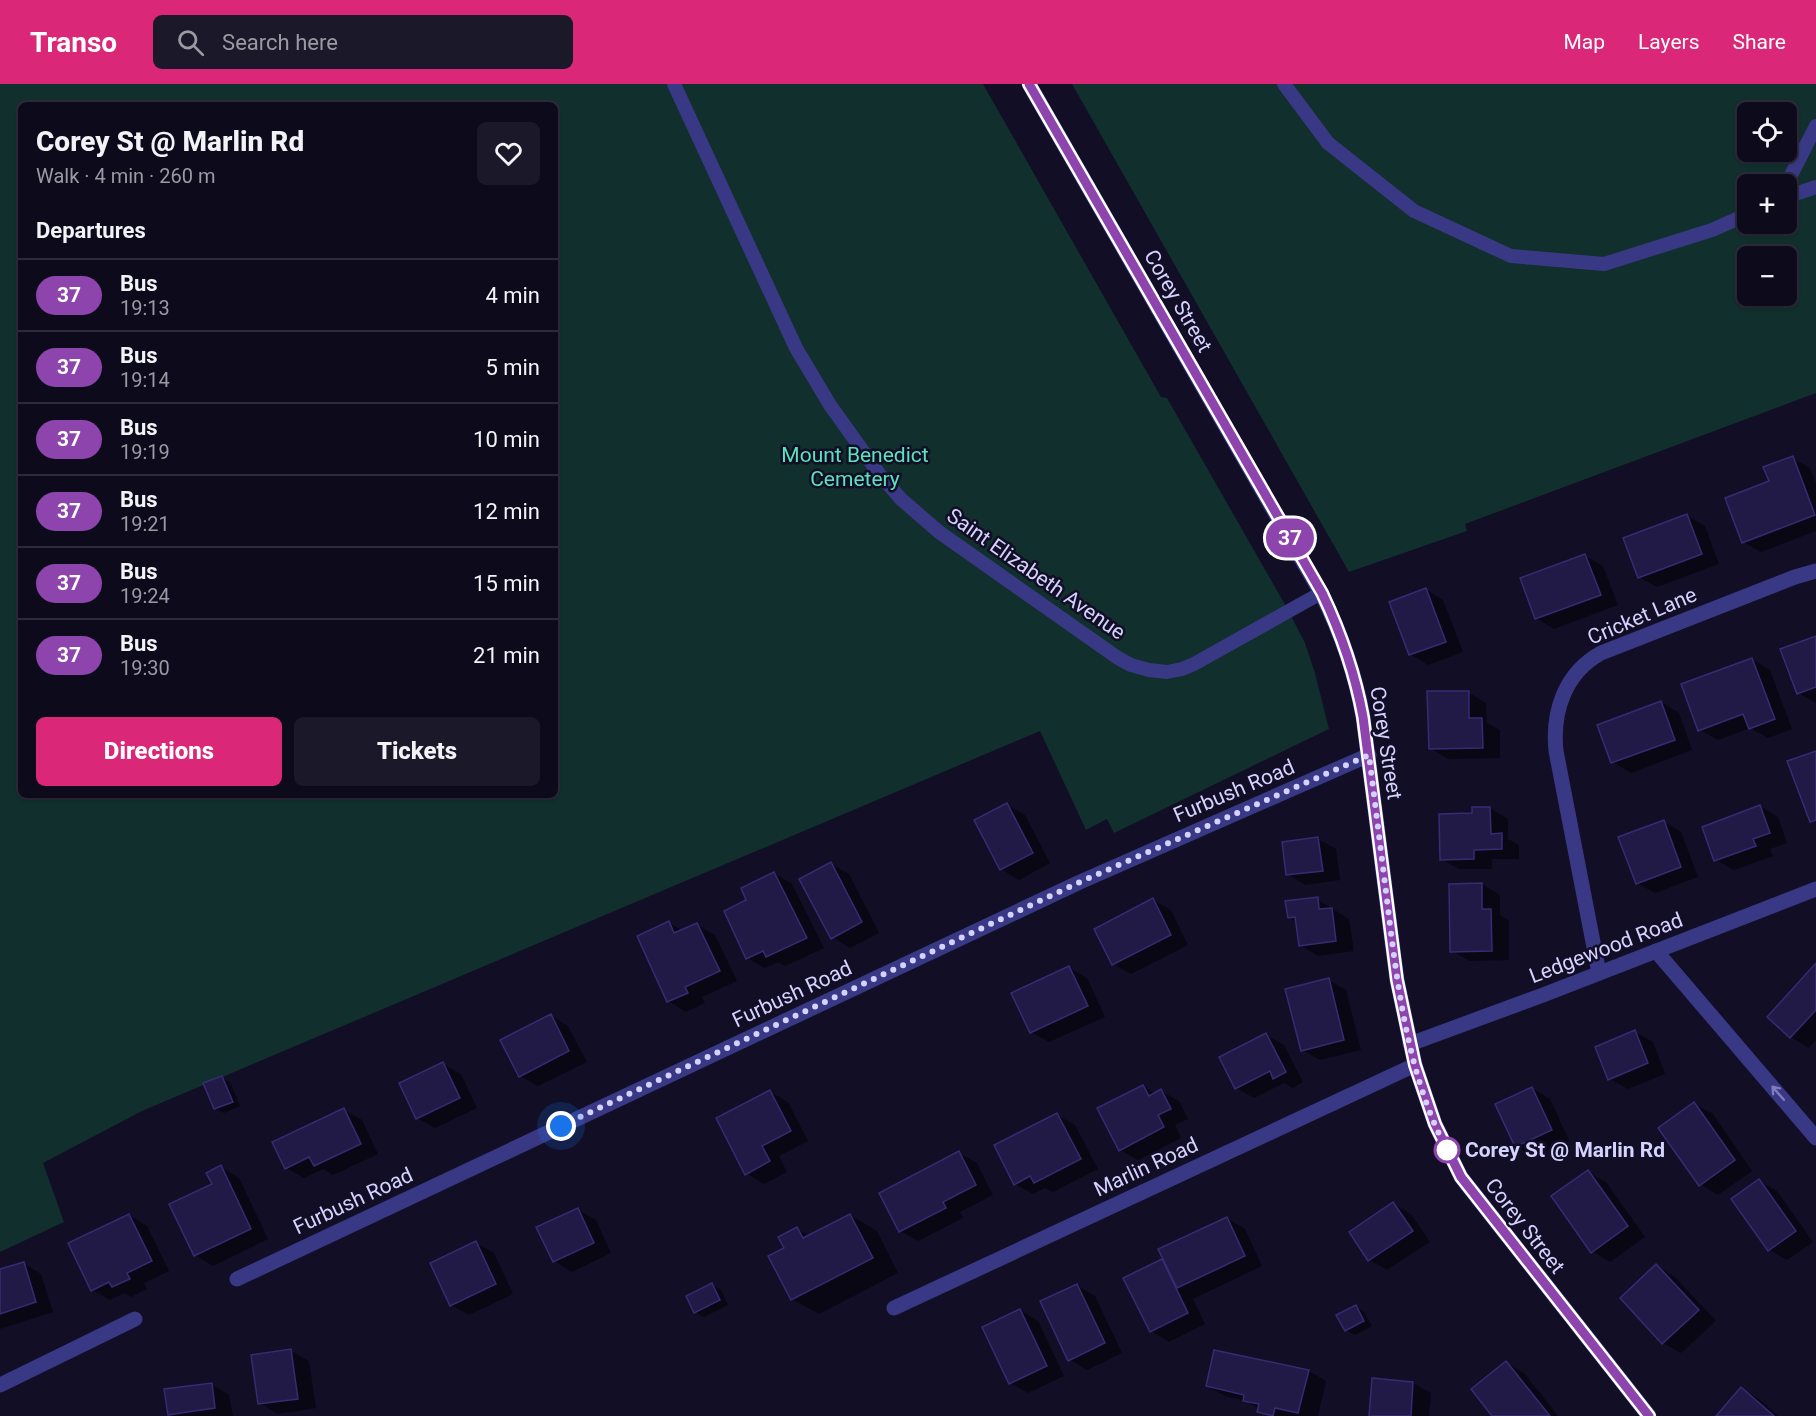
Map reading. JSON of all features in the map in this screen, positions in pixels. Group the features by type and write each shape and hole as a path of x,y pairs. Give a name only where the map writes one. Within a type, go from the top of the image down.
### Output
{"street":[{"name":"Corey Street","path":"1029,84 1322,593 1334,619 1358,689 1369,755 1397,980 1415,1065 1435,1124 1461,1177 1649,1416"},
{"name":"Cricket Lane","path":"1599,973 1556,751 1556,716 1563,693 1577,671 1602,653 1795,577 1816,571"},
{"name":"Furbush Road","path":"237,1279 1080,882 1369,755"},
{"name":"Ledgewood Road","path":"1410,1044 1816,889"},
{"path":"1656,951 1816,1138"},
{"name":"Marlin Road","path":"894,1308 1415,1065"},
{"path":"0,1385 135,1319"}],"lane":[{"name":"Saint Elizabeth Avenue","path":"674,84 796,348 830,405 880,475 901,499 939,532 1118,658 1131,665 1149,670 1167,672 1194,664 1322,593"},
{"path":"1284,84 1328,143 1414,211 1511,256 1604,264 1712,230 1737,219"},
{"path":"1792,174 1816,126"},
{"path":"1797,193 1816,187"}],"green space":[{"name":"Mount Benedict Cemetery","path":"0,84 983,84 1161,397 1167,398 1287,608 1305,643 1329,729 1114,833 1107,819 1086,830 1040,731 142,1111 43,1163 64,1222 0,1252"},
{"path":"1072,84 1816,84 1816,393 1465,524 1467,531 1349,572"}],"building":[{"path":"1793,456 1815,515 1742,543 1725,498 1769,481 1763,467"},
{"path":"1687,514 1702,554 1638,578 1623,538"},
{"path":"1585,554 1601,595 1535,619 1520,578"},
{"path":"1426,588 1446,642 1409,655 1389,602"},
{"path":"1816,636 1816,687 1797,694 1780,649"},
{"path":"1752,658 1775,719 1749,729 1743,714 1698,731 1681,684"},
{"path":"1427,691 1469,691 1469,718 1482,718 1483,748 1429,749"},
{"path":"1661,701 1675,740 1611,763 1597,725"},
{"path":"1816,751 1816,820 1810,822 1787,761"},
{"path":"1007,803 1033,853 1000,870 974,820"},
{"path":"1760,805 1770,833 1753,839 1756,846 1714,861 1702,827"},
{"path":"1472,807 1490,807 1491,834 1502,833 1502,849 1474,850 1474,859 1440,860 1439,814 1472,813"},
{"path":"1664,820 1681,867 1636,884 1618,837"},
{"path":"1318,837 1323,871 1286,875 1282,842"},
{"path":"831,862 862,922 831,939 799,879"},
{"path":"774,872 807,938 766,957 763,951 746,959 724,911 746,900 741,888"},
{"path":"1482,883 1482,909 1491,909 1492,951 1450,952 1449,884"},
{"path":"1318,897 1319,909 1332,908 1336,941 1299,946 1295,917 1288,918 1285,901"},
{"path":"1153,898 1171,935 1112,965 1094,929"},
{"path":"669,921 674,933 697,923 720,971 685,987 688,993 667,1002 637,936"},
{"path":"1816,963 1816,1010 1790,1038 1767,1017"},
{"path":"1069,966 1088,1006 1030,1033 1011,993"},
{"path":"1329,978 1344,1040 1301,1051 1285,989"},
{"path":"551,1014 569,1051 519,1077 500,1040"},
{"path":"1635,1030 1648,1063 1608,1080 1595,1047"},
{"path":"1266,1033 1286,1072 1273,1079 1270,1071 1235,1089 1219,1057"},
{"path":"443,1062 460,1098 416,1119 399,1083"},
{"path":"222,1076 233,1102 214,1109 203,1083"},
{"path":"1143,1085 1149,1096 1161,1089 1171,1109 1158,1115 1164,1127 1119,1151 1097,1108"},
{"path":"1532,1087 1552,1130 1515,1147 1495,1104"},
{"path":"770,1090 791,1131 762,1146 770,1161 745,1175 716,1118"},
{"path":"1694,1102 1735,1160 1699,1186 1658,1128"},
{"path":"344,1108 361,1144 314,1166 309,1157 285,1169 272,1142"},
{"path":"1057,1113 1081,1159 1034,1183 1030,1176 1014,1185 994,1145"},
{"path":"959,1151 976,1185 943,1202 946,1208 899,1232 879,1193"},
{"path":"221,1165 251,1229 194,1256 169,1204 212,1184 206,1173"},
{"path":"1588,1170 1628,1226 1591,1253 1551,1196"},
{"path":"1759,1179 1796,1231 1768,1251 1731,1199"},
{"path":"1393,1202 1413,1231 1368,1261 1349,1232"},
{"path":"578,1208 594,1243 553,1262 536,1227"},
{"path":"129,1214 152,1261 127,1273 130,1279 112,1287 109,1282 91,1291 68,1243"},
{"path":"850,1214 873,1258 791,1300 768,1256 784,1248 778,1237 797,1227 803,1238"},
{"path":"1227,1217 1245,1256 1177,1288 1158,1249"},
{"path":"476,1241 496,1284 450,1306 430,1263"},
{"path":"1162,1259 1188,1313 1150,1332 1123,1278"},
{"path":"24,1262 36,1302 0,1314 0,1269"},
{"path":"1656,1264 1699,1310 1662,1344 1620,1298"},
{"path":"712,1283 720,1300 694,1313 686,1296"},
{"path":"1077,1284 1105,1343 1068,1361 1040,1301"},
{"path":"1356,1305 1364,1321 1345,1331 1336,1315"},
{"path":"1020,1309 1047,1366 1009,1384 982,1327"},
{"path":"291,1349 298,1399 258,1404 251,1355"},
{"path":"1214,1350 1309,1370 1298,1413 1275,1408 1273,1416 1257,1412 1259,1404 1243,1401 1244,1395 1206,1386"},
{"path":"1506,1361 1550,1416 1492,1416 1471,1389"},
{"path":"1372,1378 1413,1382 1411,1416 1369,1416"},
{"path":"212,1383 215,1408 168,1415 164,1389"},
{"path":"1741,1387 1774,1416 1716,1416"}],"bus line":[{"name":"37","path":"1029,84 1322,593 1343,641 1358,689 1363,717 1397,980 1410,1044 1424,1095 1447,1151 1461,1177 1649,1416"}],"place":[{"name":"Corey St @ Marlin Rd","path":"1447,1150"}],"route":[{"path":"561,1126 1080,882 1369,755 1397,980 1415,1065 1424,1095 1447,1150"}]}
